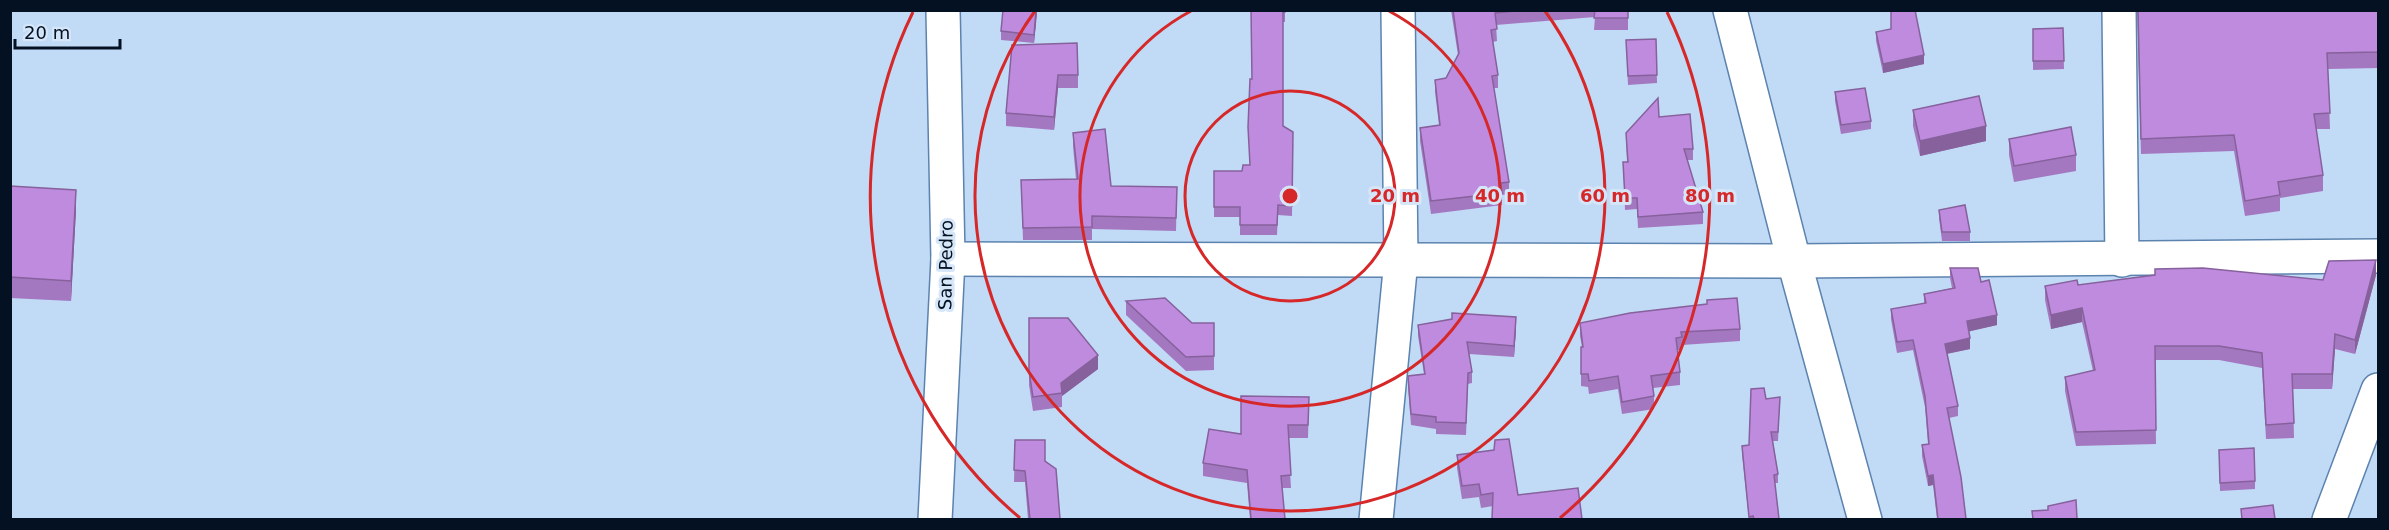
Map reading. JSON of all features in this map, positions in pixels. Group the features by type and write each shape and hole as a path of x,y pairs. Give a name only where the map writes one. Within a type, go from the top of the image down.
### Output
{"street":[{"name":"San Pedro","path":"935,519 948,259 943,10"},
{"path":"1376,519 1401,260 1398,10"},
{"path":"1730,10 1794,261 1865,519"},
{"path":"2119,10 2122,260"},
{"path":"948,259 1794,261 2122,260 2379,256"},
{"path":"2329,519 2379,390"}],"building":[{"path":"1003,10 1036,10 1034,35 1001,31"},
{"path":"1251,10 1285,10 1283,12 1283,126 1293,132 1292,206 1278,205 1277,225 1240,225 1240,207 1214,207 1214,171 1242,171 1243,165 1250,165 1248,127 1250,79 1252,79"},
{"path":"1453,10 1526,10 1495,13 1497,29 1491,30 1498,75 1492,76 1509,182 1501,183 1502,193 1431,201 1420,128 1440,125 1435,80 1446,78 1459,53"},
{"path":"1595,10 1628,10 1628,18 1594,18"},
{"path":"1891,10 1915,10 1924,55 1883,64 1876,32 1891,29"},
{"path":"2138,10 2379,10 2379,52 2327,53 2330,113 2314,114 2323,175 2278,182 2280,195 2245,201 2234,135 2141,139"},
{"path":"2063,28 2064,61 2033,61 2033,29"},
{"path":"1656,39 1657,75 1628,76 1626,40"},
{"path":"1077,43 1078,75 1058,75 1054,117 1006,113 1012,45"},
{"path":"1865,88 1871,121 1841,125 1835,92"},
{"path":"1979,96 1986,126 1920,141 1913,110"},
{"path":"1658,98 1659,117 1690,114 1693,149 1684,149 1703,212 1638,217 1637,198 1625,198 1623,162 1628,162 1626,133"},
{"path":"2071,127 2076,155 2014,166 2009,139"},
{"path":"1105,129 1111,186 1177,187 1176,218 1092,216 1092,227 1023,228 1021,180 1078,179 1073,133"},
{"path":"10,186 76,190 71,281 10,277"},
{"path":"1965,205 1970,232 1942,232 1939,210"},
{"path":"2376,260 2355,340 2335,334 2332,374 2292,374 2294,423 2266,425 2262,353 2219,346 2155,346 2156,430 2076,432 2065,377 2095,370 2082,308 2051,315 2045,286 2077,280 2078,285 2155,275 2155,269 2203,268 2323,280 2329,261"},
{"path":"1950,268 1978,268 1981,282 1989,280 1997,315 1967,321 1970,338 1945,344 1958,406 1947,408 1961,477 1966,519 1938,519 1933,475 1928,476 1922,445 1929,444 1925,396 1913,340 1897,342 1891,309 1926,303 1924,294 1955,288"},
{"path":"1165,298 1192,323 1214,323 1214,356 1186,357 1126,301"},
{"path":"1737,298 1740,329 1681,332 1682,337 1676,338 1680,372 1651,376 1654,396 1622,402 1618,376 1589,381 1588,374 1581,374 1581,347 1583,347 1580,323 1630,313 1707,304 1707,300"},
{"path":"1452,313 1516,317 1514,346 1467,342 1472,372 1468,373 1466,423 1436,422 1436,417 1411,414 1408,376 1425,374 1418,325 1452,319"},
{"path":"1029,318 1068,318 1098,355 1061,383 1062,393 1033,397 1029,371"},
{"path":"1764,388 1766,399 1780,397 1778,432 1771,432 1778,474 1774,475 1779,519 1749,517 1742,446 1749,445 1751,389"},
{"path":"1241,396 1309,397 1308,425 1288,425 1291,475 1281,476 1285,519 1251,519 1247,470 1203,463 1209,429 1241,434"},
{"path":"1509,439 1518,495 1578,488 1582,519 1492,519 1493,493 1481,495 1479,484 1462,486 1457,455 1494,450 1495,440"},
{"path":"1015,440 1045,440 1045,461 1056,469 1060,519 1030,519 1025,471 1014,470"},
{"path":"2254,448 2255,481 2220,483 2219,450"},
{"path":"2076,500 2077,519 2033,519 2032,511 2048,510 2048,506"},
{"path":"2273,505 2275,519 2242,519 2241,509"}]}
